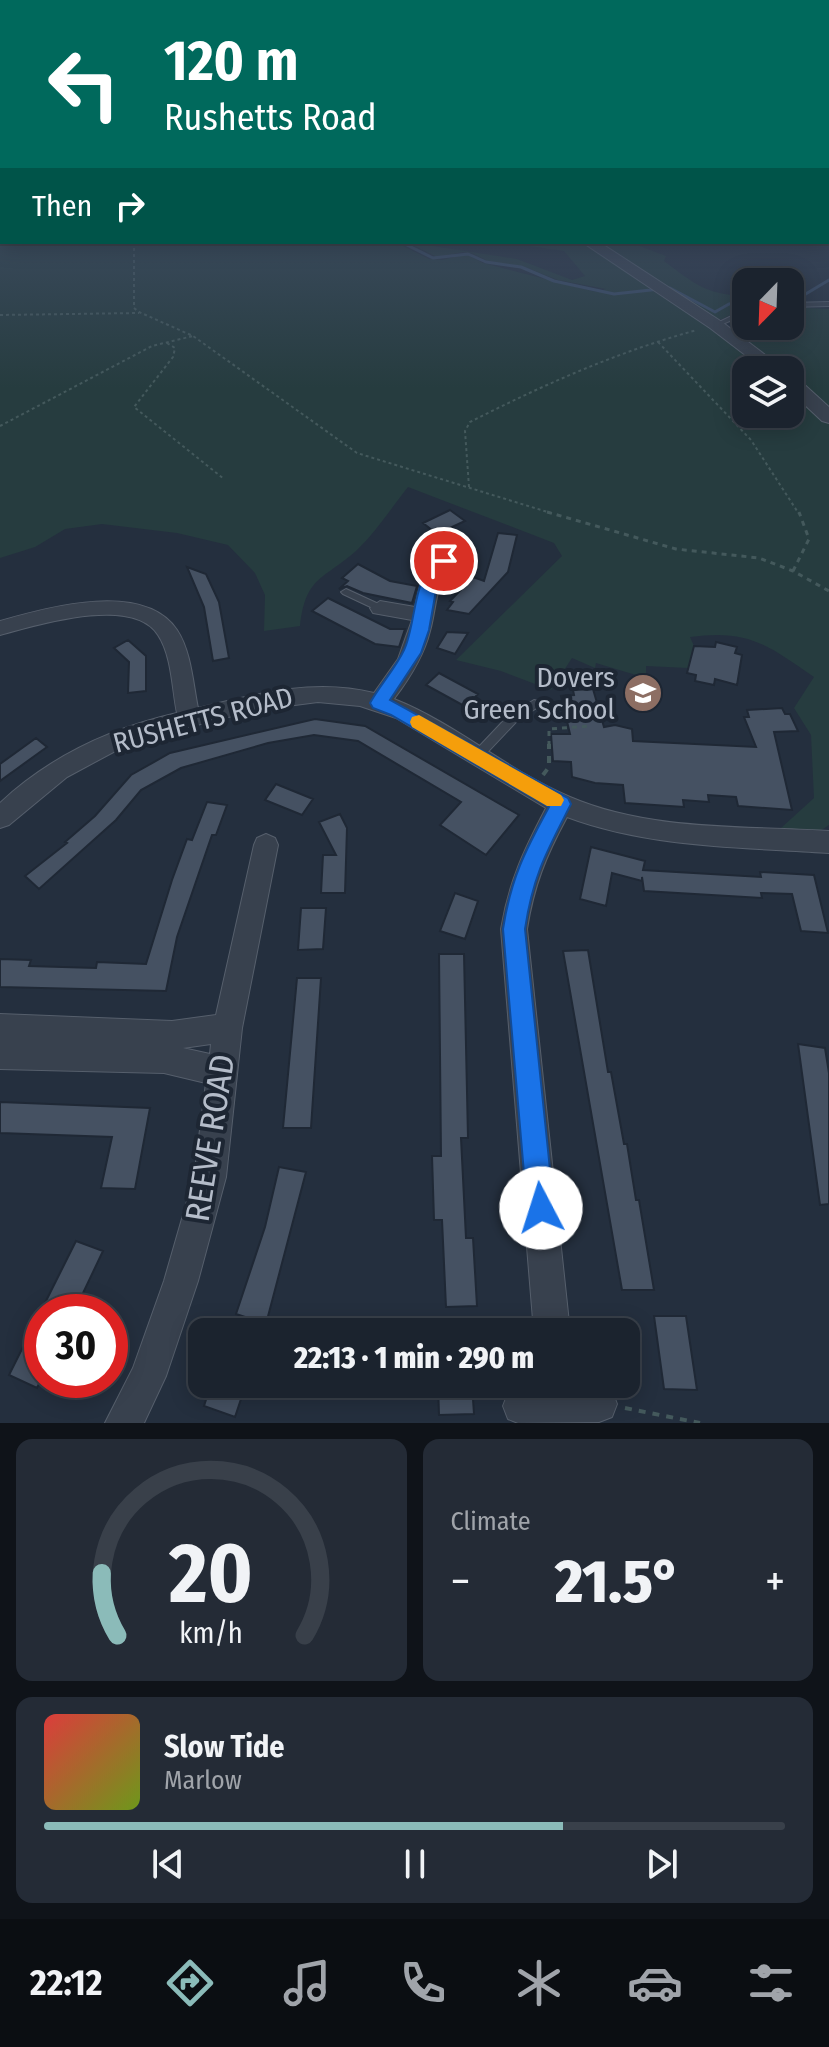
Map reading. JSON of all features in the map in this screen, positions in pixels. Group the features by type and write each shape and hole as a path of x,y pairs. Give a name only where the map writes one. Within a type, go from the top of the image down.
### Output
{"street":[{"path":"608,255 716,325 757,356"},
{"path":"804,394 829,417"},
{"path":"379,703 412,653 431,577 445,561"},
{"path":"0,628 104,607 130,609 151,618 169,632 189,719"},
{"path":"380,608 421,615"},
{"name":"RUSHETTS ROAD","path":"0,818 52,775 129,734 276,696 313,692 350,696 398,710 561,804 628,825 829,842"},
{"path":"551,1318 514,929 520,891 530,863 561,804"},
{"name":"REEVE ROAD","path":"124,1423 157,1349 181,1281 210,1177 228,1028 266,845"},
{"path":"0,1028 172,1035 228,1028"},
{"path":"0,1054 164,1058 222,1072"},
{"path":"521,1406 546,1398"},
{"path":"574,1398 599,1404"}],"lane":[{"path":"804,305 829,304"},
{"path":"716,325 732,318"},
{"path":"346,592 380,608"},
{"path":"477,756 513,718 534,704"}],"path":[{"path":"134,255 134,308 139,313"},
{"path":"0,315 139,313 179,327 357,453 676,549 759,558 793,571 829,591"},
{"path":"469,488 465,431 470,422 528,392 658,342 716,325"},
{"path":"0,426 130,356 152,346 193,336"},
{"path":"658,342 751,440 797,507 809,539 793,571"},
{"path":"167,343 175,348 173,357 134,407 224,479"},
{"path":"533,788 549,767 549,729 591,726"},
{"path":"599,1404 700,1423"}],"green space":[{"path":"0,255 422,255 442,260 469,255 483,263 596,292 606,289 558,280 522,266 490,262 477,255 517,259 572,280 585,276 568,255 664,255 664,261 702,287 732,294 732,314 722,319 712,319 660,285 648,288 709,326 749,356 732,356 732,428 804,428 804,401 829,423 829,825 820,831 781,828 814,798 811,735 794,708 814,677 770,648 728,635 690,637 694,646 688,668 646,666 646,678 596,663 595,668 572,658 551,690 501,671 456,660 562,556 554,543 408,487 364,543 312,587 300,626 264,631 265,595 255,573 228,545 177,533 102,524 65,529 35,547 0,558"},
{"path":"804,308 829,309 829,411 804,389 804,356 766,356 747,340 804,340"}],"building":[{"path":"450,510 465,521 437,534 423,523"},
{"path":"498,533 517,535 508,572 469,614 447,610 453,602 450,601 473,577 484,581"},
{"path":"358,564 390,581 417,586 412,603 363,593 347,586 339,589 348,581 342,578"},
{"path":"187,567 206,574 219,602 229,658 213,661 204,607"},
{"path":"328,598 390,629 405,629 399,647 375,644 312,611"},
{"path":"447,632 468,633 455,654 437,648"},
{"path":"128,640 146,656 146,691 128,693 129,662 114,648"},
{"path":"716,642 737,647 735,653 742,655 737,685 715,679 714,685 695,681 696,675 687,673 694,646 715,647"},
{"path":"439,673 478,694 466,707 426,685"},
{"path":"593,689 604,727 615,725 632,729 633,741 756,747 744,717 749,717 747,710 782,708 785,714 790,714 798,731 774,732 792,810 738,806 736,797 708,795 709,802 683,800 684,807 625,803 623,785 572,777 571,762 553,761 551,734 570,734 561,696 574,695 573,690"},
{"path":"315,719 365,726 519,815 486,855 440,825 461,802 358,741 314,735 268,743 181,768 141,790 116,820 39,889 25,876 67,843 131,775 170,753"},
{"path":"36,738 47,747 0,781 0,764"},
{"path":"276,784 313,799 302,815 265,800"},
{"path":"207,802 227,805 216,835 212,835 177,937 166,991 0,987 0,959 31,960 29,966 96,968 97,962 146,964 187,839 192,840"},
{"path":"340,814 347,828 345,893 321,893 323,855 336,855 319,822"},
{"path":"591,847 645,861 643,870 761,877 760,872 814,875 828,933 801,931 792,894 761,893 762,898 644,891 642,877 642,881 612,873 606,906 580,899"},
{"path":"455,893 478,901 465,939 440,931"},
{"path":"301,908 326,908 323,949 298,950"},
{"path":"588,950 608,1072 611,1072 624,1144 627,1144 636,1200 639,1200 654,1290 622,1290 563,951"},
{"path":"439,954 464,954 468,1138 461,1138 466,1238 473,1238 477,1306 446,1307 442,1220 434,1220 432,1156 441,1156"},
{"path":"297,978 321,978 311,1128 283,1128"},
{"path":"798,1044 825,1048 829,1073 829,1204 820,1205"},
{"path":"0,1102 150,1108 135,1189 101,1188 112,1137 0,1133"},
{"path":"279,1167 306,1172 268,1318 248,1318 236,1314 265,1227"},
{"path":"76,1241 103,1251 83,1294 50,1294"},
{"path":"654,1316 686,1316 697,1390 664,1389"},
{"path":"24,1345 24,1382 9,1375"},
{"path":"207,1398 241,1398 235,1417 204,1406"},
{"path":"438,1398 473,1398 474,1414 439,1415"}],"waterway":[{"path":"428,255 433,258 456,255"},
{"path":"471,255 486,262 521,267 554,281 614,294 660,289"},
{"path":"804,295 829,280"},
{"path":"670,288 715,312 732,303"}],"slow traffic":[{"path":"419,722 554,800"}],"place":[{"name":"Dovers Green School","path":"643,693"}],"route":[{"path":"444,561 431,577 412,653 379,703 398,710 561,804 530,863 520,891 514,929 541,1208"}]}
